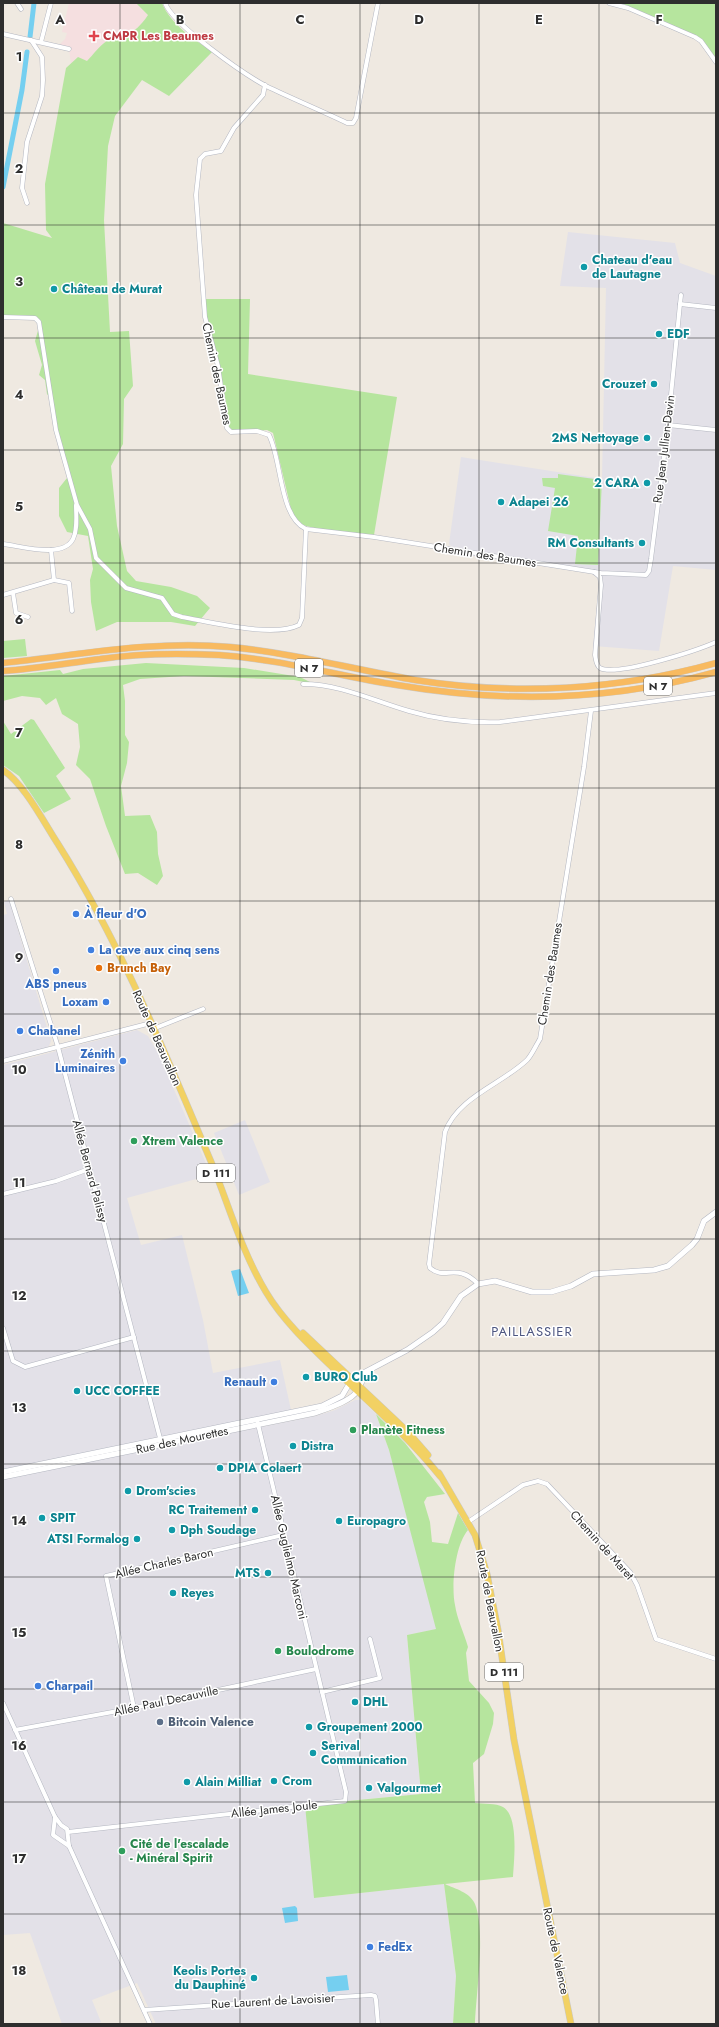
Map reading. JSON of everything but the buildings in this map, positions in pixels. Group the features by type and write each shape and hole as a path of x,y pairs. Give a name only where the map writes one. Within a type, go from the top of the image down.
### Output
{"highway":[{"name":"N 7","path":"3,663 144,646 204,646 276,653 416,680 469,686 528,689 587,686 624,682 716,663"},
{"name":"N 7","path":"3,672 141,655 213,655 287,664 437,692 492,697 581,695 626,691 716,672"}],"main road":[{"name":"Route de Beauvallon","path":"3,770 20,786 74,870 108,931 152,1026 207,1152 253,1267 268,1295 286,1319 351,1381 421,1453 440,1476 475,1535 487,1574 498,1630 514,1740 541,1877"},
{"name":"Route de Valence","path":"541,1877 571,2024"}],"street":[{"path":"17,3 21,9"},
{"path":"41,42 51,3"},
{"path":"165,3 175,19 190,32 265,85 347,123 353,123 356,118 378,3"},
{"path":"610,3 628,8 695,37 701,41 716,62"},
{"path":"3,34 69,49"},
{"path":"27,203 22,188 27,142 42,96 43,80 42,57 31,40"},
{"name":"Chemin des Baumes","path":"265,85 263,95 234,128 221,151 205,154 200,159 196,195 205,317 218,366 227,428 231,432 257,432 269,435 289,507 295,521 306,529 374,537 593,571"},
{"name":"Rue Jean Jullien-Davin","path":"593,571 643,576 649,571 668,426 681,295"},
{"path":"680,304 716,308"},
{"path":"3,317 35,318 38,322 56,430 76,505 76,527 73,540 63,549 51,550 3,544"},
{"path":"668,426 716,430"},
{"path":"76,505 90,529 96,558 126,588 162,598 173,614 182,617 246,628 285,630 299,625 302,618 306,529"},
{"path":"51,550 54,580"},
{"path":"593,571 600,577 601,585 595,655 597,665 602,669 614,670 663,661 716,642"},
{"path":"3,595 54,580 70,583 72,611"},
{"path":"13,593 16,613 28,617"},
{"path":"303,684 314,684 350,692 409,711 445,719 474,722 500,722 591,711 716,693"},
{"name":"Chemin des Baumes","path":"478,1284 467,1274 458,1271 438,1273 430,1268 429,1264 445,1132 450,1119 470,1101 528,1059 540,1039 584,767 591,711"},
{"name":"Allée Bernard Palissy","path":"11,899 58,1047 161,1442"},
{"path":"3,1061 152,1026 204,1010"},
{"path":"3,1194 56,1181 89,1169"},
{"path":"351,1381 407,1350 433,1332 443,1323 461,1296 478,1284 495,1281 532,1292 551,1292 571,1286 593,1274 654,1270 668,1266 692,1245 697,1239 704,1221 716,1212"},
{"path":"3,1328 13,1361 25,1367 134,1337"},
{"path":"358,1389 369,1371"},
{"name":"Rue des Mourettes","path":"258,1422 322,1406 342,1396 351,1381"},
{"name":"Rue des Mourettes","path":"3,1477 258,1422 319,1412 346,1400 358,1389"},
{"name":"Allée Guglielmo Marconi","path":"258,1422 283,1535 316,1669"},
{"name":"Rue des Mourettes","path":"3,1472 161,1442"},
{"name":"Chemin de Maret","path":"468,1522 523,1485 538,1481 547,1484 630,1572 637,1585 656,1639 716,1659"},
{"name":"Allée Charles Baron","path":"134,1708 106,1576 283,1535"},
{"path":"322,1692 380,1678 370,1639"},
{"name":"Allée James Joule","path":"67,1834 345,1801 346,1792 316,1669"},
{"name":"Allée Paul Decauville","path":"15,1730 134,1708 316,1669"},
{"path":"3,1703 55,1817 61,1825 66,1827 69,1846 106,1923 150,2024"},
{"path":"55,1817 55,1828 53,1835 69,1846"},
{"path":"55,1828 61,1825"},
{"path":"61,1840 67,1834"},
{"name":"Rue Laurent de Lavoisier","path":"144,2010 371,1995 375,1996 376,2000 378,2024"}],"shaded area":[{"name":"CMPR Les Beaumes","path":"69,3 136,3 148,15 141,25 131,33 106,41 87,61 78,57 71,64 69,49 58,46 65,39 67,33 62,32"},
{"path":"568,232 675,243 680,263 716,276 716,570 673,566 659,651 593,646 599,584 597,577 590,573 459,554 449,544 461,457 602,479 606,288 560,286"},
{"path":"9,900 51,1041 49,1046 44,1049 3,1059 3,915 7,914 4,902"},
{"path":"137,1030 148,1036 159,1055 211,1175 127,1198 141,1245 182,1235 203,1320 213,1373 280,1360 291,1410 3,1470 3,1065"},
{"path":"245,1120 270,1182 239,1195 214,1133"},
{"path":"355,1400 361,1400 376,1414 389,1450 437,1629 407,1635 421,1794 345,1801 314,1898 444,1884 456,1976 453,2024 156,2024 137,1983 92,2000 101,2022 97,2024 62,2024 30,1933 3,1935 3,1479 316,1416 335,1410"}],"green space":[{"path":"136,3 162,3 171,18 183,31 213,51 169,96 142,80 115,116 108,146 104,220 110,332 129,331 133,386 124,399 123,444 111,466 117,526 127,571 136,581 171,587 197,596 210,608 195,626 171,622 117,622 96,631 91,602 90,580 93,569 88,536 67,532 59,516 59,488 67,478 69,468 60,441 56,418 50,398 47,394 45,380 39,375 42,365 35,341 39,327 35,318 3,317 3,223 52,238 46,230 45,184 66,68 78,57 87,61 107,41 138,28 148,15"},
{"path":"621,3 716,3 716,58 698,37"},
{"path":"204,299 250,299 248,374 397,397 374,535 313,528 299,523 291,509 273,433 267,430 236,433 227,428 218,366 205,317"},
{"path":"558,474 602,480 598,565 575,564 578,536 548,531 555,488 543,486 542,478 558,478"},
{"path":"25,639 27,656 3,658 3,641"},
{"path":"146,663 244,668 300,677 314,684 294,680 184,676 140,679 123,685 125,701 125,735 129,742 127,763 121,786 125,816 150,815 157,832 158,854 163,876 157,885 138,873 125,874 106,826 90,779 76,765 80,747 78,724 62,714 56,698 46,705 40,698 22,696 3,701 3,676 60,670 63,674 83,669"},
{"path":"31,719 34,720 65,768 56,776 71,799 44,813 19,776 3,765 3,721 11,734"},
{"path":"376,1414 405,1443 445,1494 427,1497 424,1502 430,1522 432,1542 448,1544 458,1513 468,1530 460,1545 455,1566 455,1605 468,1647 466,1653 469,1681 489,1703 494,1713 493,1724 484,1754 473,1763 475,1803 493,1804 503,1807 508,1812 511,1819 514,1839 513,1877 445,1884 462,1891 470,1897 475,1904 478,1916 480,1930 480,1963 475,2024 453,2024 456,1976 444,1884 314,1898 305,1805 421,1794 407,1635 436,1629 389,1450"}],"water":[{"path":"240,1269 249,1293 238,1296 231,1271"},
{"path":"295,1906 297,1908 298,1921 285,1923 282,1908"},
{"path":"347,1975 349,1990 328,1992 326,1977"}],"waterway":[{"path":"30,37 34,3"},
{"path":"3,187 22,90 27,52"}],"place":[{"name":"CMPR Les Beaumes","path":"94,36"},
{"name":"Chateau d'eau de Lautagne","path":"584,267"},
{"name":"Château de Murat","path":"54,289"},
{"name":"EDF","path":"659,334"},
{"name":"Crouzet","path":"654,384"},
{"name":"2MS Nettoyage","path":"647,438"},
{"name":"2 CARA","path":"647,483"},
{"name":"Adapei 26","path":"501,502"},
{"name":"RM Consultants","path":"642,543"},
{"name":"À fleur d'O","path":"76,914"},
{"name":"La cave aux cinq sens","path":"91,950"},
{"name":"Brunch Bay","path":"99,968"},
{"name":"ABS pneus","path":"56,971"},
{"name":"Loxam","path":"106,1002"},
{"name":"Chabanel","path":"20,1031"},
{"name":"Zénith Luminaires","path":"123,1061"},
{"name":"Xtrem Valence","path":"134,1141"},
{"name":"BURO Club","path":"306,1377"},
{"name":"Renault","path":"274,1382"},
{"name":"UCC COFFEE","path":"77,1391"},
{"name":"Planète Fitness","path":"353,1430"},
{"name":"Distra","path":"293,1446"},
{"name":"DPIA Colaert","path":"220,1468"},
{"name":"Drom'scies","path":"128,1491"},
{"name":"RC Traitement","path":"255,1510"},
{"name":"SPIT","path":"42,1518"},
{"name":"Europagro","path":"339,1521"},
{"name":"Dph Soudage","path":"172,1530"},
{"name":"ATSI Formalog","path":"137,1539"},
{"name":"MTS","path":"268,1573"},
{"name":"Reyes","path":"173,1593"},
{"name":"Boulodrome","path":"278,1651"},
{"name":"Charpail","path":"38,1686"},
{"name":"DHL","path":"355,1702"},
{"name":"Bitcoin Valence","path":"160,1722"},
{"name":"Groupement 2000","path":"309,1727"},
{"name":"Serival Communication","path":"313,1753"},
{"name":"Crom","path":"274,1781"},
{"name":"Alain Milliat","path":"187,1782"},
{"name":"Valgourmet","path":"369,1788"},
{"name":"Cité de l'escalade - Minéral Spirit","path":"122,1851"},
{"name":"FedEx","path":"370,1947"},
{"name":"Keolis Portes du Dauphiné","path":"254,1978"}],"district":[{"name":"PAILLASSIER","path":"532,1331"}]}
